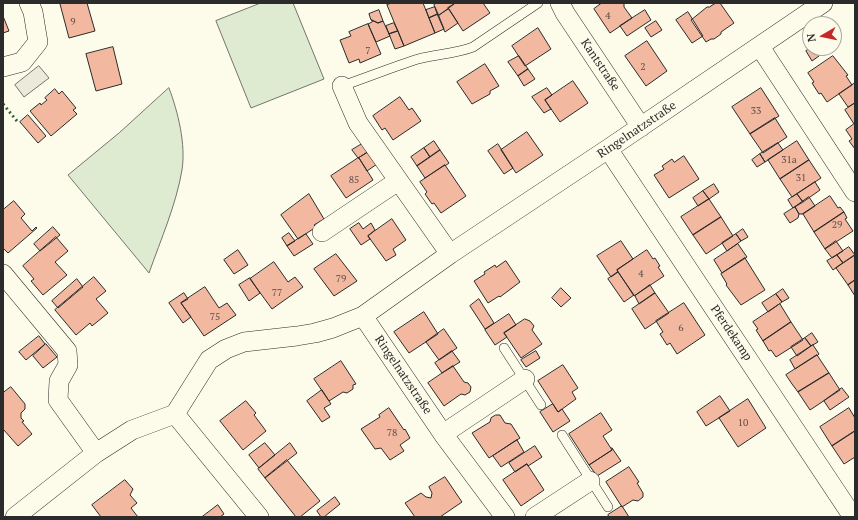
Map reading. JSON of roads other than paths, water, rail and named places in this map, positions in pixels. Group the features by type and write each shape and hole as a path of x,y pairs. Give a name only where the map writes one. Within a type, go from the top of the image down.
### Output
{"street":[{"path":"3,67 22,62 38,42 33,12 29,3"},
{"name":"Kantstraße","path":"560,3 565,13 641,126"},
{"name":"Ringelnatzstraße","path":"175,414 209,360 226,349 244,342 315,333 333,328 363,316 450,254 760,47 823,3"},
{"path":"760,47 855,192"},
{"path":"342,86 358,123 450,254"},
{"name":"Pferdekamp","path":"608,149 853,517"},
{"path":"322,232 398,181"},
{"path":"3,274 67,351 68,365 59,381 58,400 96,453"},
{"name":"Ringelnatzstraße","path":"363,316 443,434 505,517"},
{"path":"443,434 525,379"},
{"path":"15,517 96,453 132,430 175,414 259,517"},
{"path":"535,517 590,481"}],"lane":[{"path":"342,86 419,59 473,47 538,3"},
{"path":"504,348 541,405"},
{"path":"562,435 608,507"}]}
